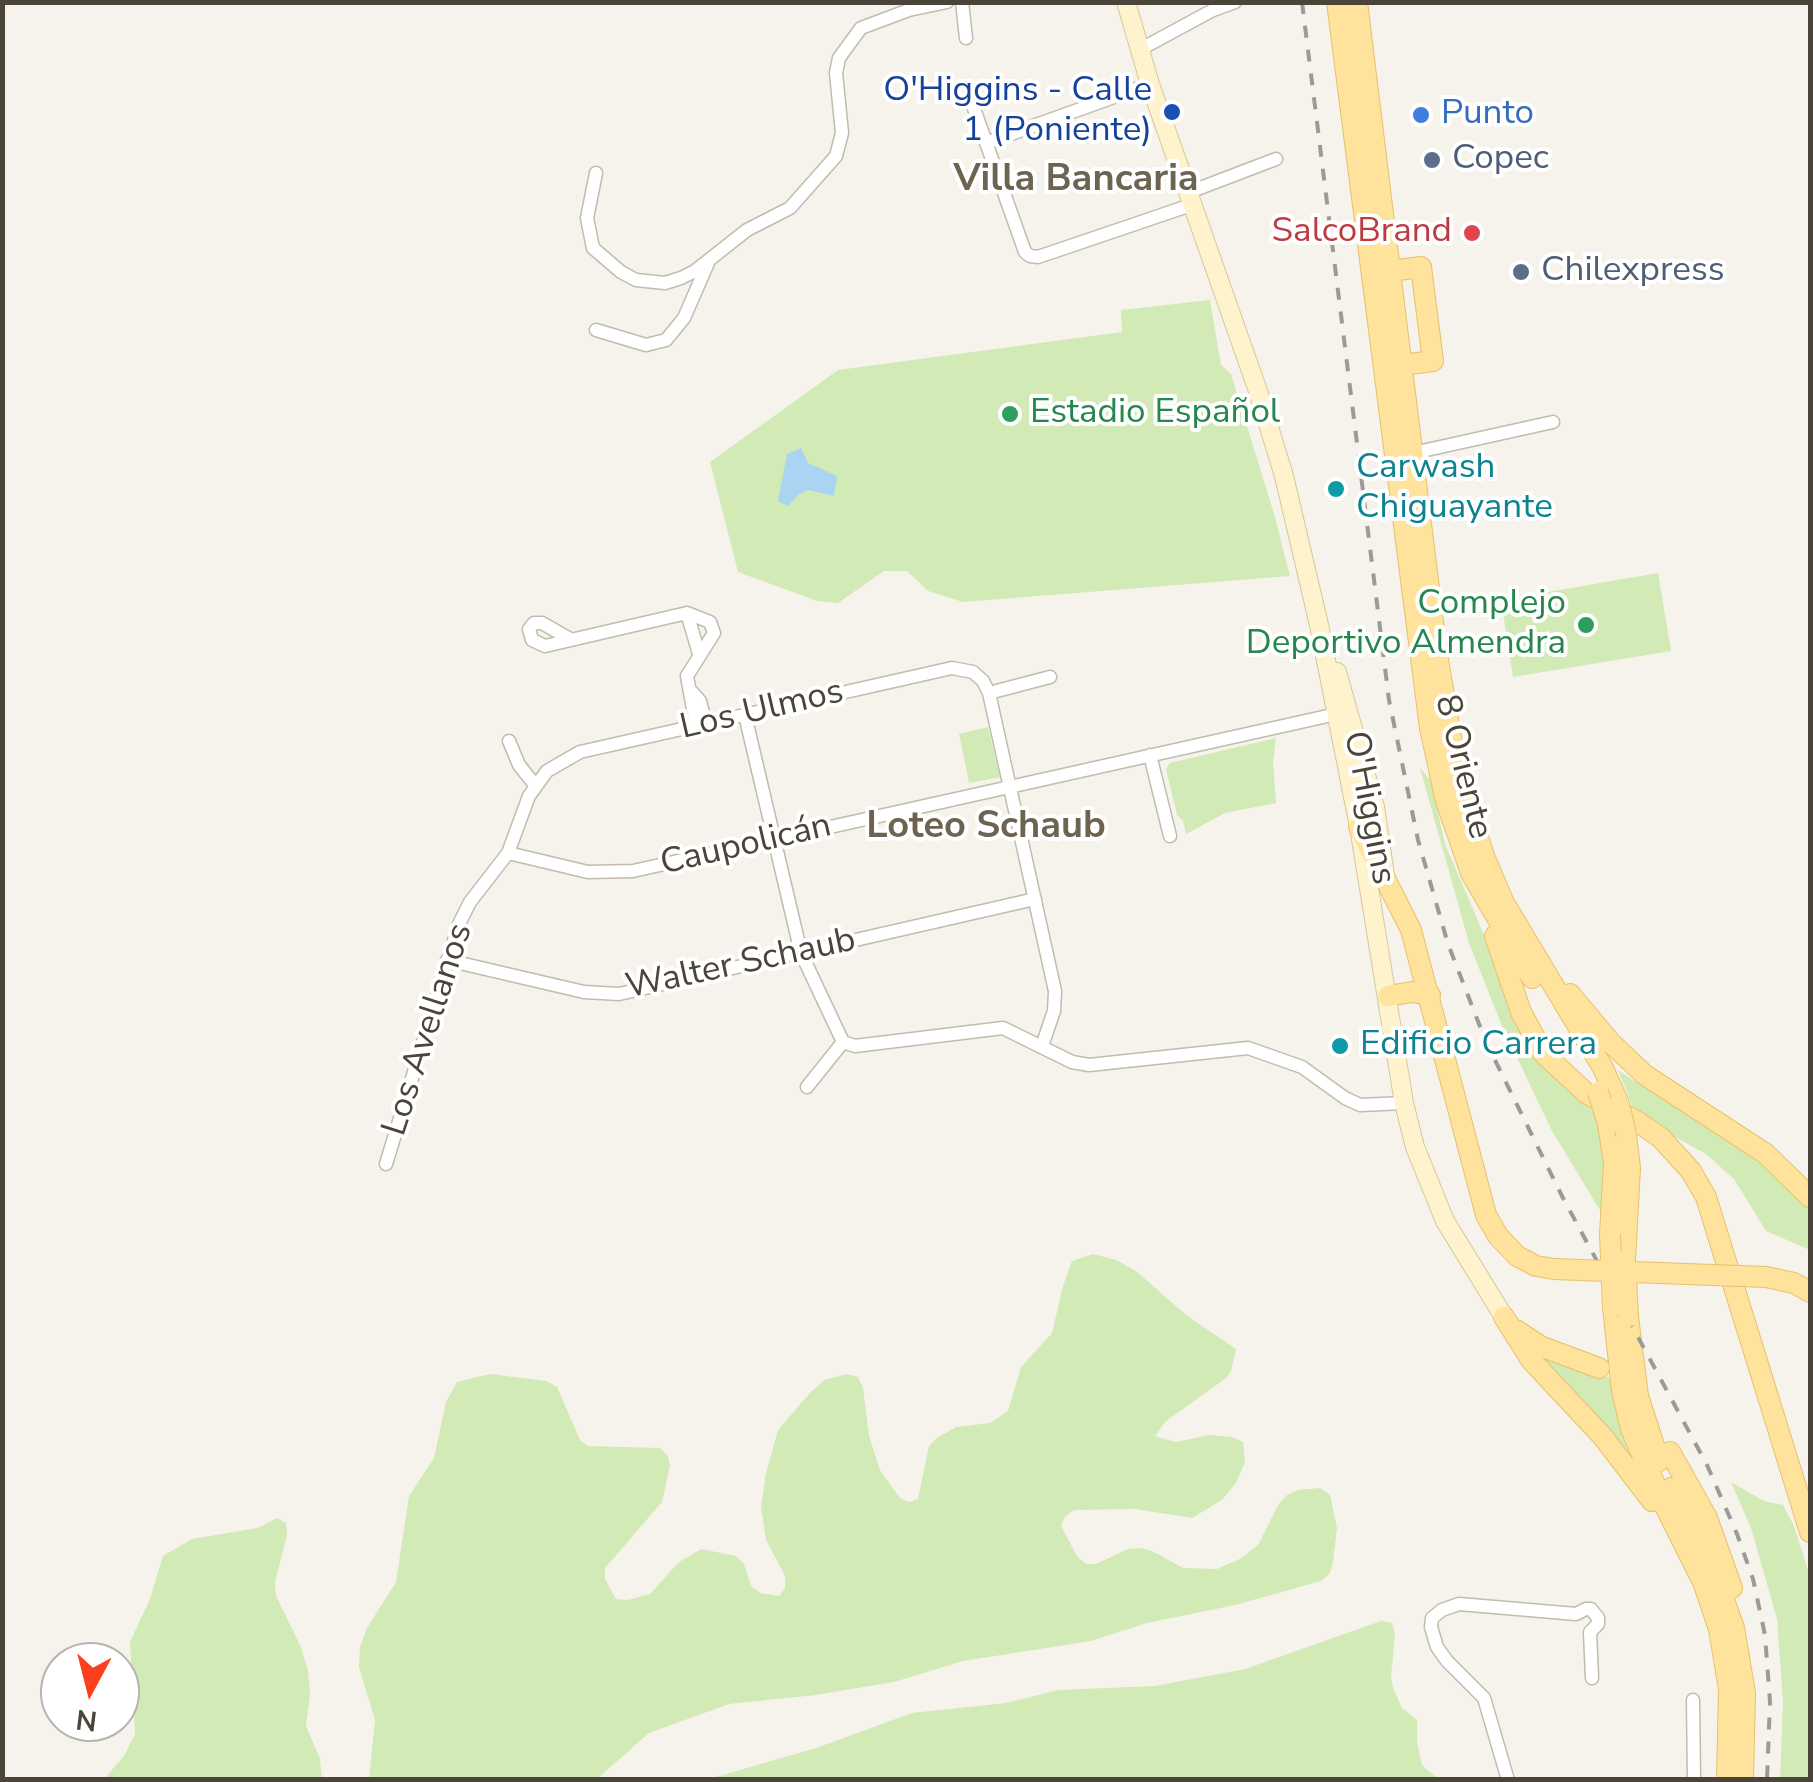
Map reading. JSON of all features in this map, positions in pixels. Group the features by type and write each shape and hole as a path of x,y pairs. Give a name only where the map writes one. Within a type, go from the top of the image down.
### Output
{"main road":[{"name":"O'Higgins","path":"1126,2 1188,199 1262,403 1343,713 1378,823 1385,874 1388,996"},
{"name":"8 Oriente","path":"1337,2 1430,728 1446,800 1471,873 1495,919 1578,1052 1617,1129 1630,1168 1620,1312"},
{"name":"8 Oriente","path":"1357,2 1441,682 1456,767 1484,856 1522,934 1603,1068 1619,1104 1611,1224 1620,1312"},
{"path":"1380,352 1394,364 1432,361 1421,267 1390,271"},
{"name":"O'Higgins","path":"1343,713 1404,1102 1415,1147 1434,1199 1504,1318"},
{"path":"1359,827 1412,930 1486,1215 1498,1236 1517,1256 1554,1269 1766,1278 1794,1283 1810,1292"},
{"path":"1471,873 1520,1012 1544,1053 1586,1093 1661,1138 1681,1158 1706,1197 1810,1532"},
{"path":"1522,934 1623,1055 1672,1095 1766,1154 1810,1197"},
{"path":"1388,996 1430,994"},
{"path":"1620,1312 1658,1476 1712,1606 1724,1652 1730,1703 1726,1780"},
{"path":"1504,1318 1533,1343 1600,1368"},
{"path":"1504,1318 1539,1370 1612,1447 1690,1556"},
{"path":"1539,1370 1544,1359 1557,1352"},
{"path":"1670,1452 1707,1518 1731,1582 1743,1639 1743,1780"},
{"path":"1658,1476 1724,1598 1739,1648 1746,1693"}],"street":[{"path":"596,173 587,218 589,241 620,272 636,280 665,283 695,271 746,230 790,208 836,156 842,132 836,73 839,58 861,28 877,20 947,2"},
{"path":"962,2 966,38"},
{"path":"1139,50 1236,2"},
{"path":"986,143 1150,84"},
{"path":"972,103 1025,252 1030,256 1038,257 1188,199 1276,159"},
{"path":"596,330 646,345 666,340 684,318 712,256"},
{"path":"1413,454 1553,422"},
{"path":"687,613 699,654"},
{"path":"570,640 687,613 698,614 713,626 712,636 688,672 691,691 700,701 701,725"},
{"name":"Los Ulmos","path":"535,786 554,765 580,752 952,668 973,672 989,693"},
{"path":"1042,1046 1056,998 989,693 1050,678"},
{"name":"Caupolicán","path":"508,853 572,870 618,873 1343,713"},
{"path":"744,715 801,953 843,1042"},
{"path":"509,741 519,766 535,786"},
{"path":"1150,755 1170,836"},
{"name":"Los Avellanos","path":"386,1164 447,960 470,902 508,853 535,786"},
{"name":"Walter Schaub","path":"447,960 584,992 619,994 1035,900"},
{"path":"843,1042 861,1046 995,1028 1010,1030 1072,1062 1089,1065 1248,1048 1302,1068 1360,1105 1404,1102"},
{"path":"807,1087 843,1042"},
{"path":"1508,1780 1484,1698 1437,1647 1432,1618 1460,1604 1576,1614 1577,1628 1590,1632 1592,1678"},
{"path":"1693,1700 1694,1780"}],"green space":[{"name":"Estadio Español","path":"1210,300 1221,365 1231,374 1290,576 963,602 928,591 907,571 884,571 838,603 817,601 738,572 710,462 838,370 1122,332 1121,310"},
{"name":"Complejo Deportivo Almendra","path":"1658,573 1671,651 1513,677 1501,600"},
{"path":"988,727 1000,777 969,783 959,734"},
{"path":"1276,738 1276,803 1225,813 1186,834 1177,815 1166,769 1170,763"},
{"path":"1420,768 1431,781 1445,844 1494,958 1508,1003 1597,1120 1609,1164 1603,1215 1552,1131 1502,1026 1469,943"},
{"path":"1618,1070 1770,1170 1810,1210 1810,1250 1766,1231 1734,1179 1706,1154 1636,1115"},
{"path":"1093,1254 1136,1271 1186,1315 1236,1349 1225,1379 1166,1421 1155,1436 1176,1442 1209,1435 1232,1437 1243,1442 1245,1462 1236,1483 1222,1500 1192,1518 1135,1509 1074,1510 1061,1526 1077,1556 1086,1564 1096,1564 1128,1549 1140,1548 1183,1568 1217,1569 1242,1558 1258,1545 1287,1495 1320,1488 1330,1495 1337,1528 1330,1573 1321,1581 1235,1605 1147,1623 1091,1641 963,1661 894,1682 729,1704 649,1733 597,1779 369,1779 375,1720 359,1667 360,1647 367,1628 396,1582 409,1496 434,1458 446,1402 457,1382 490,1374 546,1381 557,1387 580,1440 588,1446 660,1448 668,1456 670,1466 662,1502 605,1568 605,1579 616,1599 650,1594 679,1562 701,1549 736,1556 744,1564 751,1586 760,1593 779,1596 785,1588 785,1576 766,1540 761,1507 766,1473 778,1430 809,1394 824,1380 847,1374 858,1377 880,1470 900,1498 909,1502 918,1499 929,1446 937,1438 956,1427 990,1423 1008,1411 1021,1367 1052,1333 1072,1261"},
{"path":"1528,1343 1617,1381 1643,1477"},
{"path":"1731,1482 1764,1501 1783,1505 1810,1576 1810,1779 1780,1779 1783,1702 1777,1619 1751,1528"},
{"path":"277,1518 286,1523 276,1596 308,1671 306,1726 320,1759 322,1779 104,1779 131,1742 140,1742 140,1642 130,1642 150,1599 163,1556 192,1539 258,1528"},
{"path":"1381,1621 1392,1623 1395,1634 1393,1688 1402,1708 1417,1720 1422,1765 1438,1779 709,1779 816,1748 912,1713 1006,1703 1058,1690 1155,1686 1245,1669"}],"water":[{"path":"801,448 808,463 837,476 834,496 808,490 788,506 778,501 787,454"}],"railway":[{"path":"1302,2 1389,700 1418,840 1448,944 1486,1042 1563,1198 1707,1465 1737,1534 1753,1579 1765,1635 1770,1702 1767,1780"}],"place":[{"name":"O'Higgins - Calle 1 (Poniente)","path":"1172,112"},
{"name":"Punto","path":"1421,115"},
{"name":"Copec","path":"1432,160"},
{"name":"SalcoBrand","path":"1472,233"},
{"name":"Chilexpress","path":"1521,272"},
{"name":"Estadio Español","path":"1010,414"},
{"name":"Carwash Chiguayante","path":"1336,489"},
{"name":"Complejo Deportivo Almendra","path":"1586,625"},
{"name":"Edificio Carrera","path":"1340,1046"}],"district":[{"name":"Villa Bancaria","path":"1076,181"},
{"name":"Loteo Schaub","path":"986,828"}]}
